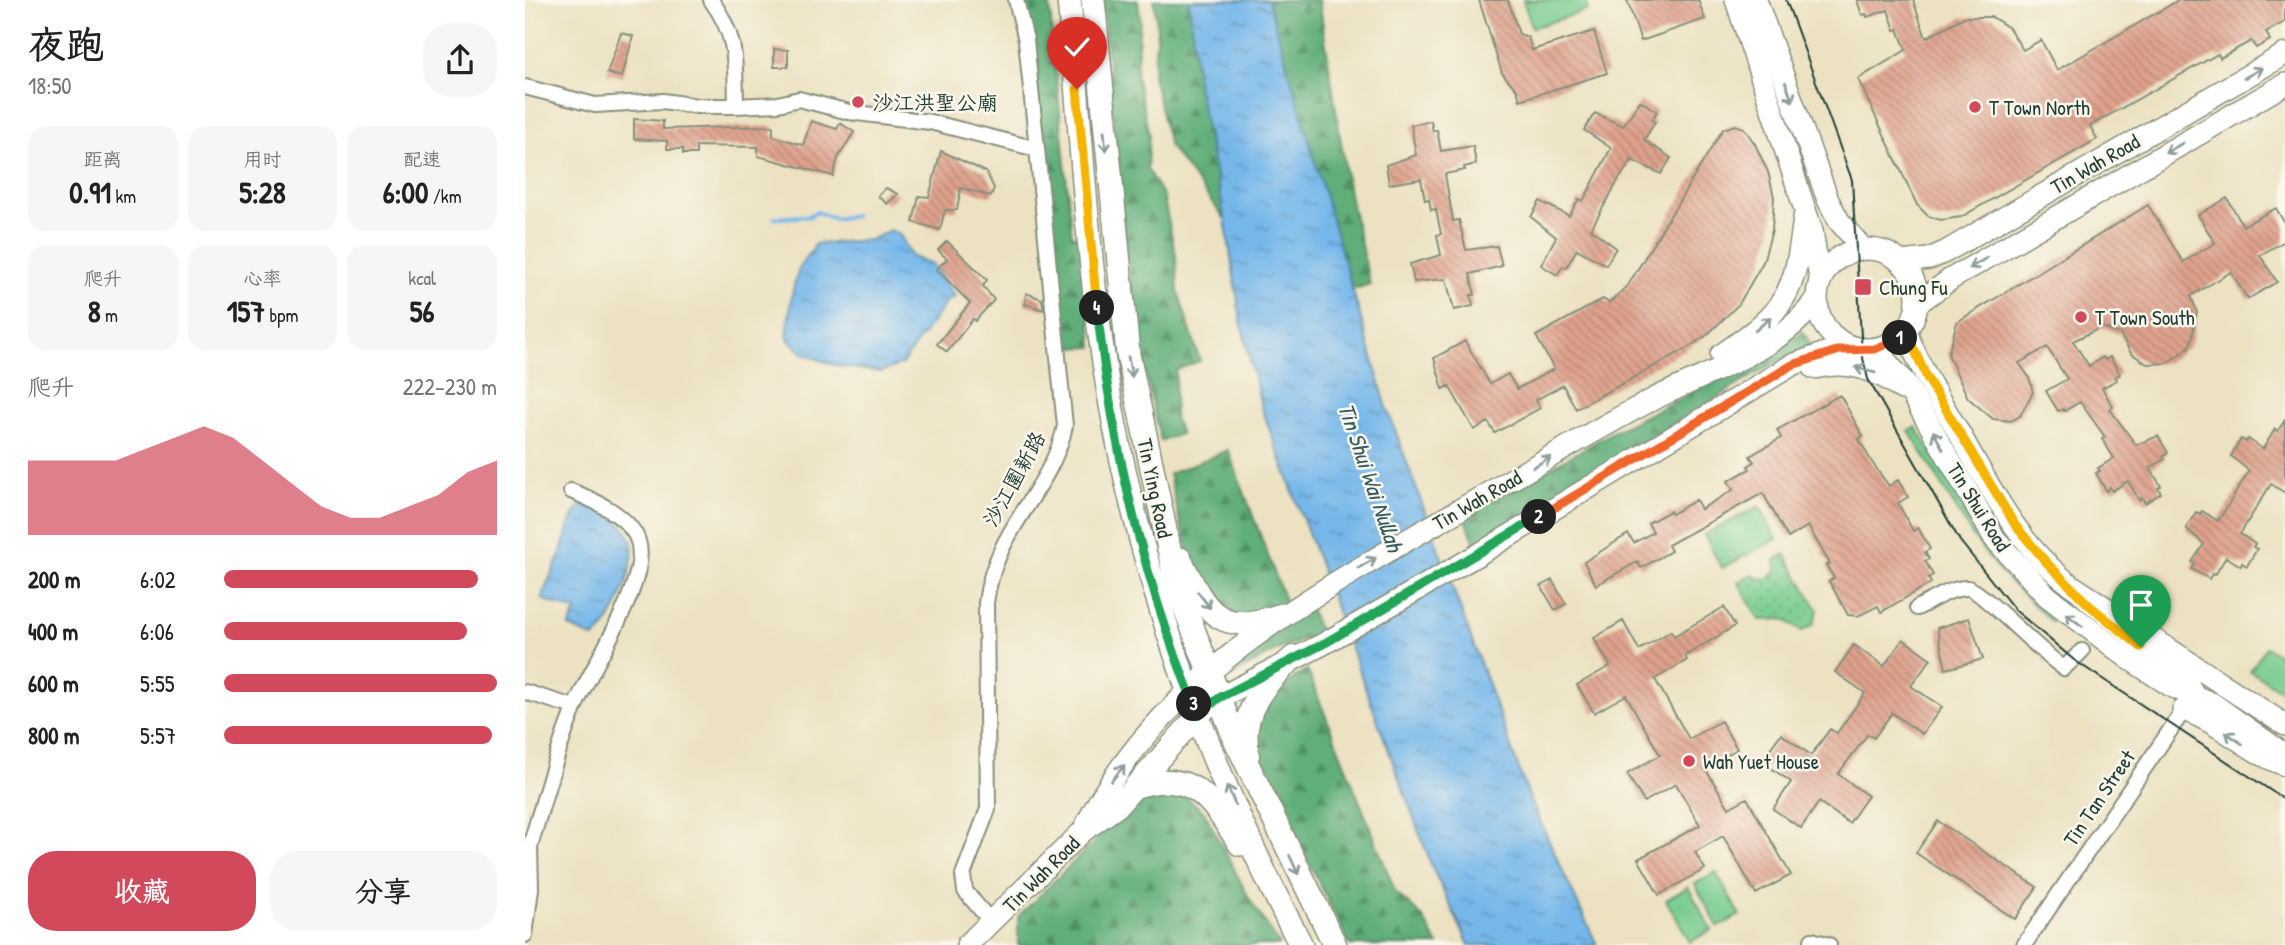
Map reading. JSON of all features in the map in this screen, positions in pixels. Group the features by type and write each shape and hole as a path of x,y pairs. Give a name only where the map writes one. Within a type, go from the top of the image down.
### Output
{"main road":[{"name":"Tin Ying Road","path":"1069,0 1093,267 1109,395 1144,552 1188,690 1278,903 1301,945"},
{"name":"Tin Ying Road","path":"1093,0 1128,354 1160,519 1177,587 1208,671 1254,781 1335,945"},
{"path":"1736,0 1818,255 1818,289 1823,325 1843,344 1866,349 1898,340 1906,331 1918,303 1917,288 1901,262 1876,250 1863,249 1833,262 1818,289"},
{"path":"1756,0 1828,200 1846,231 1863,249"},
{"name":"Tin Wah Road","path":"1901,262 1929,259 1945,252 2285,54"},
{"name":"Tin Wah Road","path":"1918,303 1951,279 2285,84"},
{"path":"1667,392 1762,326 1783,303 1799,262 1805,208"},
{"name":"Tin Wah Road","path":"1083,831 1102,792 1188,690 1208,671 1282,615 1462,508 1667,392 1777,340 1805,317 1818,289"},
{"name":"Tin Shui Road","path":"1906,331 1927,378 1998,499 2041,557 2071,585 2285,725"},
{"name":"Tin Wah Road","path":"967,945 1083,831 1117,807 1198,715 1219,698 1294,656 1325,643 1479,554 1792,365 1825,353 1866,349"},
{"name":"Tin Shui Road","path":"1866,349 1898,373 1979,515 2029,578 2061,609 2171,686 2188,703 2226,712 2285,755"},
{"path":"1688,427 1800,373 1836,365 1878,373 1901,388 1920,408"},
{"path":"1160,519 1193,586 1219,617 1242,625 1282,615"},
{"path":"2071,585 2089,605 2181,674 2187,681 2188,703 2204,718 2261,757 2285,765"},
{"path":"1254,781 1246,745 1250,713 1262,689 1294,656"},
{"path":"1136,786 1151,781 1180,782 1205,795 1278,903"}],"street":[{"path":"711,0 725,21 734,47 736,106"},
{"name":"沙江圍新路","path":"992,922 965,891 963,875 988,809 986,603 989,578 1002,542 1055,457 1065,426 1026,40 1016,0"},
{"path":"525,87 595,105 663,101 697,106 736,106 778,104 799,99 849,112 930,122 1037,149"},
{"path":"525,935 531,889 530,847 574,707 596,669 636,579 640,551 635,534 626,524 590,499 571,491"},
{"path":"1917,608 1961,589 1976,590 2036,648 2064,668 2082,650"},
{"name":"Tin Tan Street","path":"2024,945 2208,674"},
{"path":"525,692 574,707"},
{"path":"1812,940 1829,945"}],"green space":[{"path":"1021,0 1049,0 1072,236 1082,236 1093,347 1065,348 1043,150"},
{"path":"1102,0 1138,0 1140,19 1136,75 1149,134 1147,169 1163,196 1176,256 1178,291 1200,361 1176,370 1174,418 1181,434 1161,441 1148,387 1130,277"},
{"path":"1154,0 1189,0 1198,89 1225,219 1169,146 1153,75 1157,28"},
{"path":"1268,0 1319,0 1349,194 1370,284 1351,290"},
{"path":"1523,0 1585,0 1588,10 1532,28"},
{"path":"1803,332 1812,347 1771,365 1475,544 1465,517 1611,433 1781,348"},
{"path":"1916,427 1979,532 2057,617 2052,622 1999,571 1972,535 1909,431"},
{"path":"1228,450 1286,603 1272,611 1225,615 1202,580 1182,532 1169,474"},
{"path":"1759,506 1777,539 1722,568 1704,535"},
{"path":"1785,554 1818,610 1813,625 1802,631 1784,619 1759,620 1738,582 1752,574 1758,579 1769,578 1776,571 1775,560"},
{"path":"1310,608 1320,634 1279,649 1230,677 1243,656"},
{"path":"2266,647 2285,659 2285,693 2250,671"},
{"path":"1307,669 1396,893 1422,916 1438,945 1350,945 1257,758 1257,725 1264,704"},
{"path":"1165,793 1186,797 1205,813 1249,898 1280,945 1018,945 1018,917 1117,819 1144,797"},
{"path":"1716,872 1740,915 1718,927 1695,884"},
{"path":"1688,887 1712,930 1690,942 1666,900"}],"water":[{"name":"Tin Shui Wai Nullah","path":"1189,0 1268,0 1387,408 1531,802 1597,945 1469,945 1432,867 1262,409 1242,327 1225,219 1198,89"},
{"path":"891,230 900,235 912,257 931,263 955,296 947,301 902,364 881,372 834,365 804,354 788,339 791,299 799,268 815,244 870,240"},
{"path":"581,504 616,520 630,537 632,547 632,560 617,607 594,638 569,627 576,611 541,599"}],"building":[{"path":"1479,0 1508,0 1519,34 1528,37 1532,50 1594,31 1607,73 1520,100 1517,90 1502,73"},
{"path":"1627,0 1698,0 1705,19 1641,41"},
{"name":"T Town North","path":"1857,0 1913,0 1926,38 1964,17 1992,17 2009,28 2023,50 2041,40 2057,70 2179,0 2285,0 2285,22 2266,32 2270,40 2256,48 2251,41 2220,58 2218,54 2090,126 2097,139 1961,217 1941,220 1928,216 1917,205 1858,79 1906,50 1898,29 1895,30 1888,10 1867,17 1866,14 1862,15"},
{"path":"621,33 633,36 622,77 607,73"},
{"path":"774,49 788,50 788,67 774,67"},
{"path":"1640,101 1657,111 1652,120 1655,122 1644,140 1671,158 1661,174 1632,160 1619,179 1591,229 1616,248 1606,265 1577,249 1566,268 1563,266 1557,275 1541,265 1556,237 1531,217 1540,201 1569,216 1579,199 1583,201 1611,148 1584,130 1595,113 1623,126"},
{"path":"634,119 663,121 663,129 773,126 773,136 803,145 811,121 837,129 840,123 854,132 838,158 833,176 758,156 758,147 696,146 696,154 683,154 683,149 667,149 667,141 634,139"},
{"path":"1431,121 1433,131 1437,130 1441,151 1473,146 1476,164 1464,167 1465,170 1445,174 1453,221 1459,220 1466,250 1497,246 1502,266 1470,274 1475,295 1471,295 1473,306 1454,310 1446,279 1414,282 1410,264 1441,255 1437,235 1441,234 1436,209 1431,210 1429,199 1425,200 1421,179 1389,184 1386,165 1416,155 1411,125"},
{"path":"1735,125 1744,128 1755,144 1768,172 1774,197 1772,230 1763,262 1739,304 1707,335 1686,349 1576,409 1563,385 1536,400 1540,408 1495,433 1488,422 1474,430 1449,386 1443,389 1434,358 1465,341 1490,384 1508,374 1517,389 1554,369 1536,336 1603,299 1609,303 1628,285 1723,129"},
{"path":"941,151 986,172 994,188 991,196 961,188 957,210 945,210 940,230 913,222 919,196 929,197"},
{"path":"886,188 898,194 887,204 878,196"},
{"name":"T Town South","path":"2227,198 2243,226 2276,208 2285,224 2285,241 2260,255 2277,282 2248,299 2231,272 2191,296 2197,312 2192,339 2189,347 2167,363 2147,364 2131,353 2120,334 2102,327 2073,341 2089,366 2103,357 2105,360 2110,357 2120,374 2115,377 2117,380 2102,388 2113,407 2110,409 2136,445 2158,436 2168,453 2163,456 2165,459 2150,468 2161,486 2158,488 2161,493 2145,503 2142,498 2139,500 2128,481 2112,491 2110,487 2106,491 2096,473 2100,471 2098,468 2114,458 2102,439 2105,437 2080,402 2064,411 2058,411 2046,391 2067,379 2047,347 2019,363 2029,377 2033,392 2020,416 2011,421 1993,419 1968,398 1948,355 1957,322 2148,205 2183,262 2215,243 2198,215"},
{"path":"947,241 987,280 983,286 994,300 975,321 973,319 947,352 937,344 970,303 936,269 947,259 938,250"},
{"path":"1026,293 1042,299 1044,310 1025,304"},
{"path":"1840,395 1863,436 1859,439 1871,461 1889,486 1898,480 1908,497 1898,503 1913,531 1918,528 1930,549 1925,552 1929,559 1925,561 1933,575 1928,578 1931,583 1881,612 1878,606 1858,616 1848,615 1829,581 1834,578 1826,565 1830,564 1808,526 1788,538 1763,493 1668,545 1671,551 1641,568 1637,562 1596,585 1584,562 1628,534 1634,543 1653,532 1648,523 1670,511 1672,514 1696,500 1701,509 1733,490 1728,481 1750,469 1748,466 1754,462 1750,456 1781,438 1777,430"},
{"path":"2285,420 2285,493 2271,484 2240,534 2255,544 2253,547 2257,549 2247,566 2242,563 2241,566 2226,557 2215,575 2212,574 2209,579 2192,569 2195,564 2192,562 2204,544 2186,528 2196,512 2201,514 2202,511 2218,521 2230,502 2249,471 2231,456 2241,439 2246,442 2248,439 2263,449 2275,429 2278,431"},
{"path":"1552,580 1566,604 1555,610 1541,586"},
{"path":"1724,607 1735,626 1685,656 1687,660 1655,679 1689,739 1721,721 1737,749 1705,768 1729,808 1747,798 1791,875 1756,894 1723,836 1695,852 1705,869 1659,895 1638,859 1700,825 1676,784 1644,802 1627,774 1660,755 1626,695 1594,713 1577,685 1610,666 1594,638 1623,621 1639,650 1671,631 1674,636"},
{"path":"1969,618 1983,659 1946,669 1937,628"},
{"path":"1903,639 1931,659 1911,686 1942,707 1922,734 1892,713 1874,738 1868,734 1838,774 1868,796 1849,823 1819,802 1801,828 1773,809 1791,782 1761,761 1781,734 1811,755 1830,729 1837,733 1865,693 1835,672 1854,645 1884,666"},
{"path":"1938,821 2037,887 2015,919 1916,853"}],"waterway":[{"path":"775,218 809,216 817,212 835,219 855,216"}],"tram line":[{"path":"1786,0 1852,180 1862,354 1868,379 1960,541 2015,610 2074,660 2285,800"}],"place":[{"name":"沙江洪聖公廟","path":"858,102"},
{"name":"T Town North","path":"1975,107"},
{"name":"Chung Fu","path":"1863,287"},
{"name":"T Town South","path":"2081,317"},
{"name":"Wah Yuet House","path":"1689,761"}],"route":[{"path":"1077,89 1098,315 1119,449 1150,577 1198,715 1219,698 1294,656 1325,643 1479,554 1792,365 1840,350 1865,350 1887,346 1898,340 1906,331 1927,378 2015,525 2046,562 2089,605 2141,647"}]}
